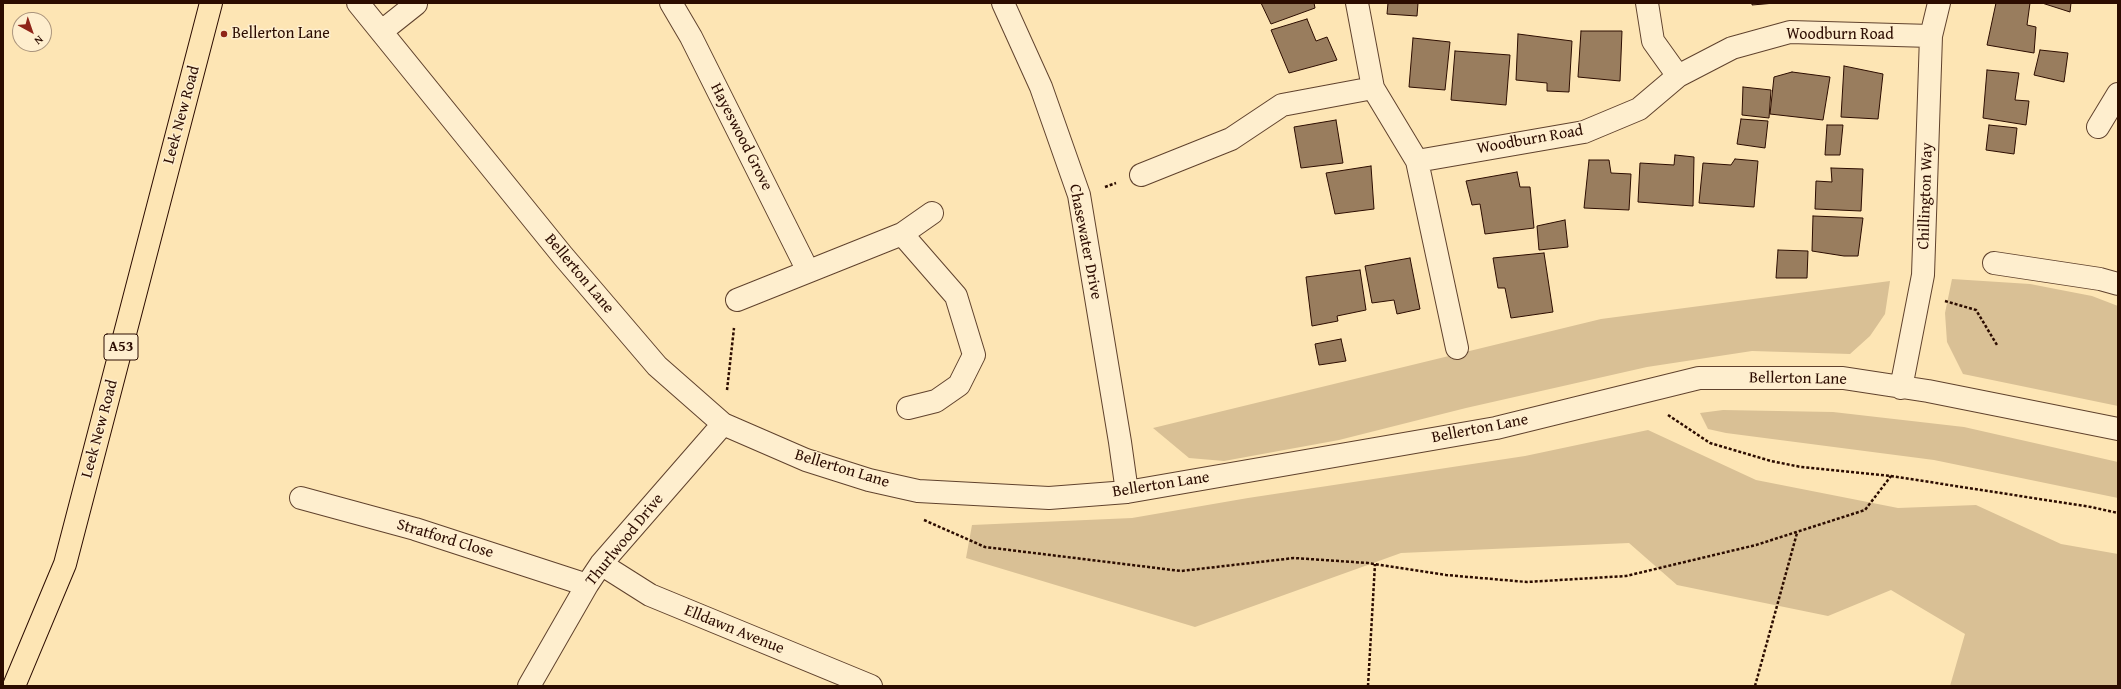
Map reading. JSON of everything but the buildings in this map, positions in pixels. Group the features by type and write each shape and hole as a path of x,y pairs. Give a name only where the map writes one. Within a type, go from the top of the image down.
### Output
{"highway":[{"name":"Leek New Road","path":"14,686 65,564 211,3"}],"street":[{"name":"Bellerton Lane","path":"358,3 563,256 657,366 723,424 806,460 869,480 918,491 1049,498 1127,492 1496,428 1699,378 1843,378 1928,391 2118,429"},
{"name":"Hayeswood Grove","path":"671,3 691,37 808,271"},
{"name":"Chasewater Drive","path":"1003,3 1015,25 1041,87 1079,195 1127,492"},
{"path":"1357,3 1373,88 1417,161 1457,348"},
{"path":"1647,3 1653,41 1678,76"},
{"name":"Chillington Way","path":"1901,388 1923,276 1931,36 1939,3"},
{"path":"382,31 416,4"},
{"name":"Woodburn Road","path":"1417,161 1584,132 1639,110 1678,76 1732,48 1790,32 1931,36"},
{"path":"1141,175 1231,139 1282,105 1373,88"},
{"path":"2098,127 2118,94"},
{"path":"738,300 902,234 932,213"},
{"path":"902,234 956,296 974,354 959,385 936,401 908,408"},
{"path":"1994,263 2100,279 2118,284"},
{"name":"Thurlwood Drive","path":"529,686 587,585 601,564 723,424"},
{"name":"Stratford Close","path":"301,498 415,529 587,585"},
{"name":"Elldawn Avenue","path":"601,564 650,595 871,686"}],"path":[{"path":"1079,195 1141,175"},
{"path":"1920,294 1976,310 1997,345"},
{"path":"723,424 738,300"},
{"path":"1644,392 1669,416 1710,443 1786,464 1891,476 1997,491 2118,513"},
{"path":"920,518 985,547 1181,571 1294,558 1374,564 1446,575 1527,582 1626,576 1756,545 1866,510 1891,476"},
{"path":"1755,686 1797,532"},
{"path":"1368,686 1374,564"}],"shaded area":[{"path":"1952,279 2030,284 2092,296 2118,306 2118,406 1963,374 1947,342 1945,313"},
{"path":"1890,281 1885,314 1870,336 1850,354 1752,351 1647,367 1466,408 1339,440 1224,461 1189,458 1153,428 1601,319"},
{"path":"1723,410 1833,412 1964,427 2118,462 2118,498 1934,460 1726,433 1708,429 1700,413"},
{"path":"1648,430 1756,480 1898,508 1976,505 2061,544 2118,554 2118,686 1950,686 1965,634 1891,590 1828,616 1677,585 1629,543 1401,553 1195,627 966,558 972,525 1132,518 1248,498 1525,456"}],"place":[{"name":"Bellerton Lane","path":"224,34"}]}
